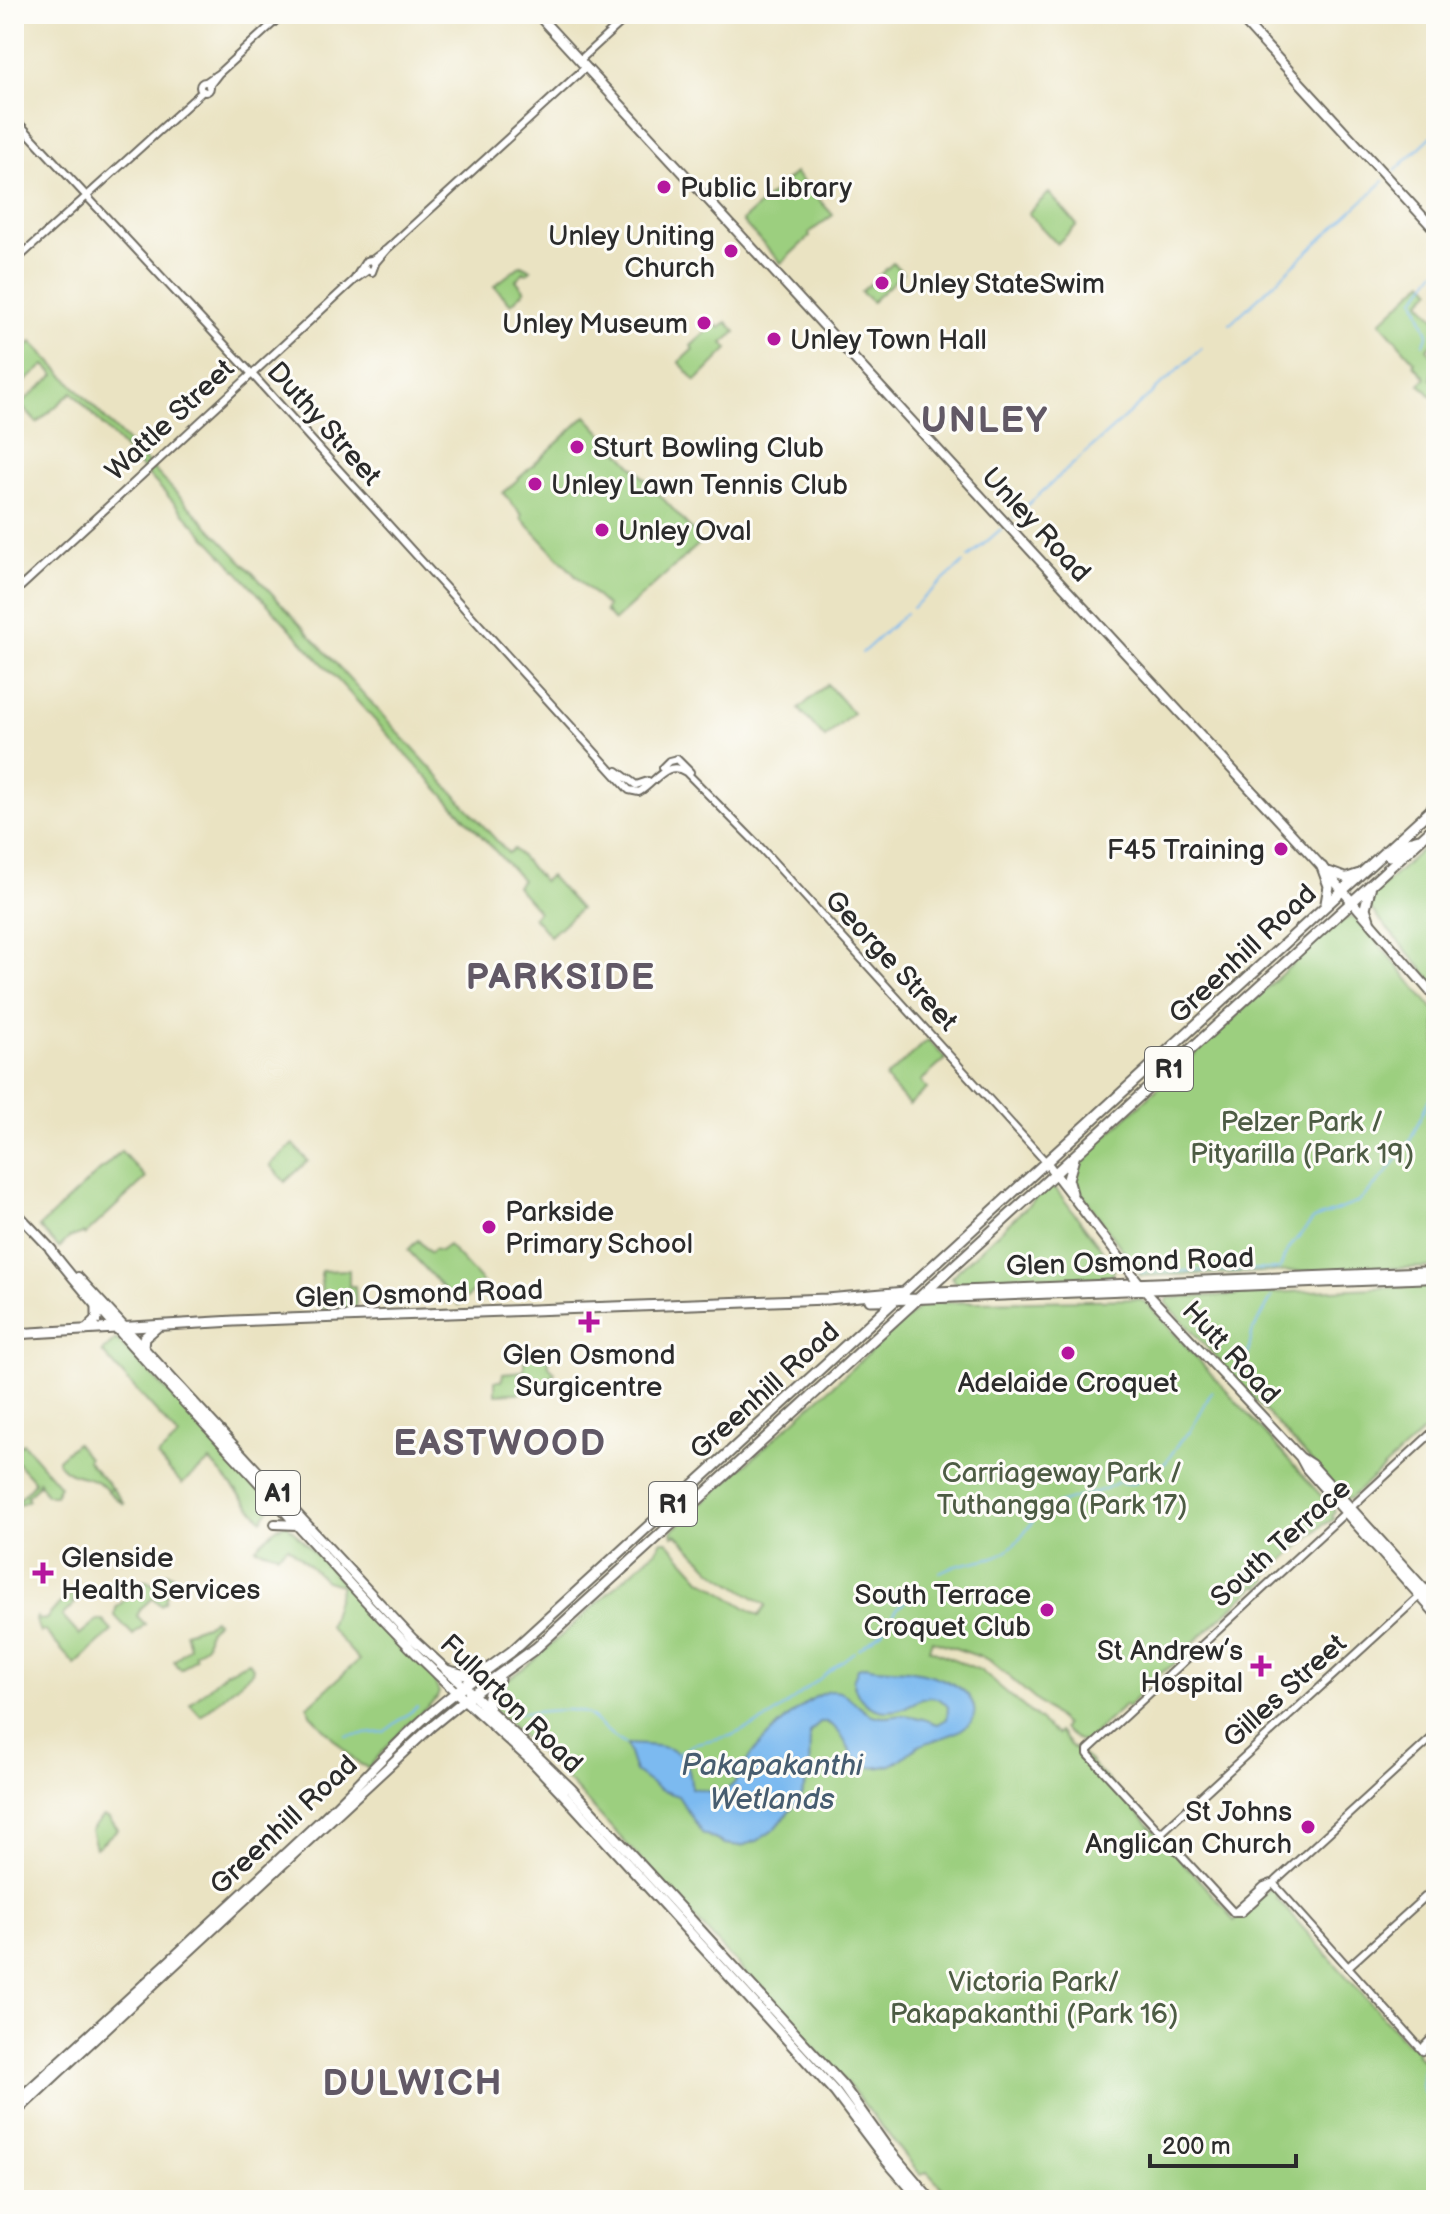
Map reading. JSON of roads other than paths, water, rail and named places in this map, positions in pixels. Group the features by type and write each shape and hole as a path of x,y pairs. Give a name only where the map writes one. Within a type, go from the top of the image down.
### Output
{"highway":[{"name":"Greenhill Road","path":"464,1693 480,1674 511,1652 1436,805"},
{"name":"Greenhill Road","path":"464,1693 506,1671 536,1648 1436,825"},
{"path":"1385,851 1389,856 1393,855 1408,842 1422,838"},
{"path":"1322,867 1330,892 1322,909"},
{"path":"1369,920 1365,908 1373,882"},
{"path":"1306,924 1320,925 1321,929"},
{"path":"1235,990 1238,998 1249,995"},
{"path":"1218,1005 1229,1006 1232,1011"},
{"path":"1163,1055 1165,1063 1173,1066"},
{"path":"1076,1134 1088,1143"},
{"path":"1072,1193 1068,1179 1075,1155"},
{"path":"998,1206 1008,1217"},
{"name":"Glen Osmond Road","path":"14,1334 234,1321 827,1299 904,1292 921,1296"},
{"name":"Glen Osmond Road","path":"827,1299 896,1300 921,1296"},
{"path":"869,1300 878,1304 881,1314"},
{"path":"83,1332 97,1319 97,1307"},
{"path":"143,1347 144,1338 158,1326"},
{"path":"446,1670 465,1675 480,1674"},
{"name":"R1","path":"490,1711 487,1703 489,1692 506,1671"},
{"name":"Fullarton Road","path":"464,1693 490,1711 571,1789 820,2068 921,2200"},
{"name":"Fullarton Road","path":"464,1693 666,1899"},
{"name":"Fullarton Road","path":"890,2158 931,2200"}],"main road":[{"name":"Unley Road","path":"537,14 1322,867 1436,998"},
{"path":"1237,14 1436,231"},
{"path":"1322,867 1346,878 1361,873"},
{"name":"Hutt Road","path":"1046,1162 1146,1292 1300,1457 1311,1464 1422,1593"},
{"name":"Fullarton Road","path":"14,1210 297,1525 444,1681 464,1693"},
{"name":"Fullarton Road","path":"50,1249 97,1307 143,1347 446,1670 464,1693"},
{"name":"Glen Osmond Road","path":"921,1296 1146,1292 1436,1271"},
{"name":"Glen Osmond Road","path":"921,1296 1138,1282 1436,1278"},
{"path":"275,1524 297,1525"},
{"path":"1422,1593 1436,1602"},
{"path":"1422,1593 1436,1614"},
{"path":"438,1706 444,1693 444,1681"},
{"name":"Greenhill Road","path":"16,2104 438,1706 464,1693"},
{"name":"Greenhill Road","path":"16,2104 430,1728 464,1693"}],"street":[{"path":"14,262 191,100 201,90 201,83 208,84 283,14"},
{"path":"583,64 630,14"},
{"name":"Wattle Street","path":"14,593 354,280 366,270 374,270 374,262 387,249 583,64"},
{"name":"Duthy Street","path":"14,118 602,758 634,789"},
{"name":"George Street","path":"634,789 646,783 669,761 677,759 704,790"},
{"name":"George Street","path":"634,789 644,789 664,770 673,767 683,770 761,848 1046,1162"},
{"name":"South Terrace","path":"1161,1833 1088,1754 1089,1749 1436,1429"},
{"name":"Gilles Street","path":"1161,1833 1436,1581"},
{"path":"1161,1833 1234,1913 1241,1913 1436,1734"},
{"path":"1273,1883 1423,2051"},
{"path":"1348,1967 1436,1887"},
{"path":"1423,2051 1436,2034"},
{"path":"1423,2051 1436,2042"}],"water":[{"name":"Pakapakanthi Wetlands","path":"858,1668 918,1672 952,1684 970,1698 974,1718 956,1732 919,1746 892,1765 877,1767 857,1760 839,1732 826,1722 820,1722 810,1733 809,1776 799,1800 775,1829 757,1841 741,1846 724,1844 702,1833 678,1796 660,1790 635,1772 626,1744 662,1747 680,1755 686,1762 691,1788 712,1792 726,1789 734,1784 751,1755 766,1738 812,1699 831,1691 843,1693 866,1712 876,1716 907,1715 938,1724 947,1719 948,1707 935,1697 924,1698 892,1711 870,1706 859,1696 853,1680"}],"waterway":[{"path":"1395,171 1436,132"},
{"path":"1230,324 1384,181"},
{"path":"1424,344 1428,334 1415,299 1436,271"},
{"path":"1013,518 1202,348"},
{"path":"968,558 1001,529"},
{"path":"912,608 963,563"},
{"path":"862,653 906,613"},
{"path":"1141,1272 1280,1269 1293,1243 1314,1219 1359,1202 1384,1176 1407,1147 1436,1084"},
{"path":"1240,1371 1247,1360 1252,1333 1272,1297"},
{"path":"1056,1504 1118,1482 1131,1484 1154,1473 1190,1432 1212,1391"},
{"path":"940,1572 956,1565 992,1558 1006,1551 1039,1513"},
{"path":"859,1649 882,1632 909,1597"},
{"path":"677,1754 696,1743 730,1736 768,1719 854,1652"},
{"path":"346,1736 384,1732 417,1707"},
{"path":"515,1713 583,1712 625,1744"},
{"path":"1426,2062 1423,2088 1436,2112"}],"place":[{"name":"Public Library","path":"664,187"},
{"name":"Unley Uniting Church","path":"731,251"},
{"name":"Unley StateSwim","path":"882,283"},
{"name":"Unley Museum","path":"704,323"},
{"name":"Unley Town Hall","path":"774,339"},
{"name":"Sturt Bowling Club","path":"577,447"},
{"name":"Unley Lawn Tennis Club","path":"535,484"},
{"name":"Unley Oval","path":"602,530"},
{"name":"F45 Training","path":"1281,849"},
{"name":"Parkside Primary School","path":"489,1227"},
{"name":"Glen Osmond Surgicentre","path":"589,1322"},
{"name":"Adelaide Croquet","path":"1068,1353"},
{"name":"Glenside Health Services","path":"43,1573"},
{"name":"South Terrace Croquet Club","path":"1047,1610"},
{"name":"St Andrew’s Hospital","path":"1261,1666"},
{"name":"St Johns Anglican Church","path":"1308,1827"}],"district":[{"name":"UNLEY","path":"985,419"},
{"name":"PARKSIDE","path":"561,976"},
{"name":"EASTWOOD","path":"500,1442"},
{"name":"DULWICH","path":"413,2082"}],"park label":[{"name":"Pelzer Park / Pityarilla (Park 19)","path":"1302,1137"},
{"name":"Carriageway Park / Tuthangga (Park 17)","path":"1062,1488"},
{"name":"Victoria Park/ Pakapakanthi (Park 16)","path":"1034,1997"}]}
